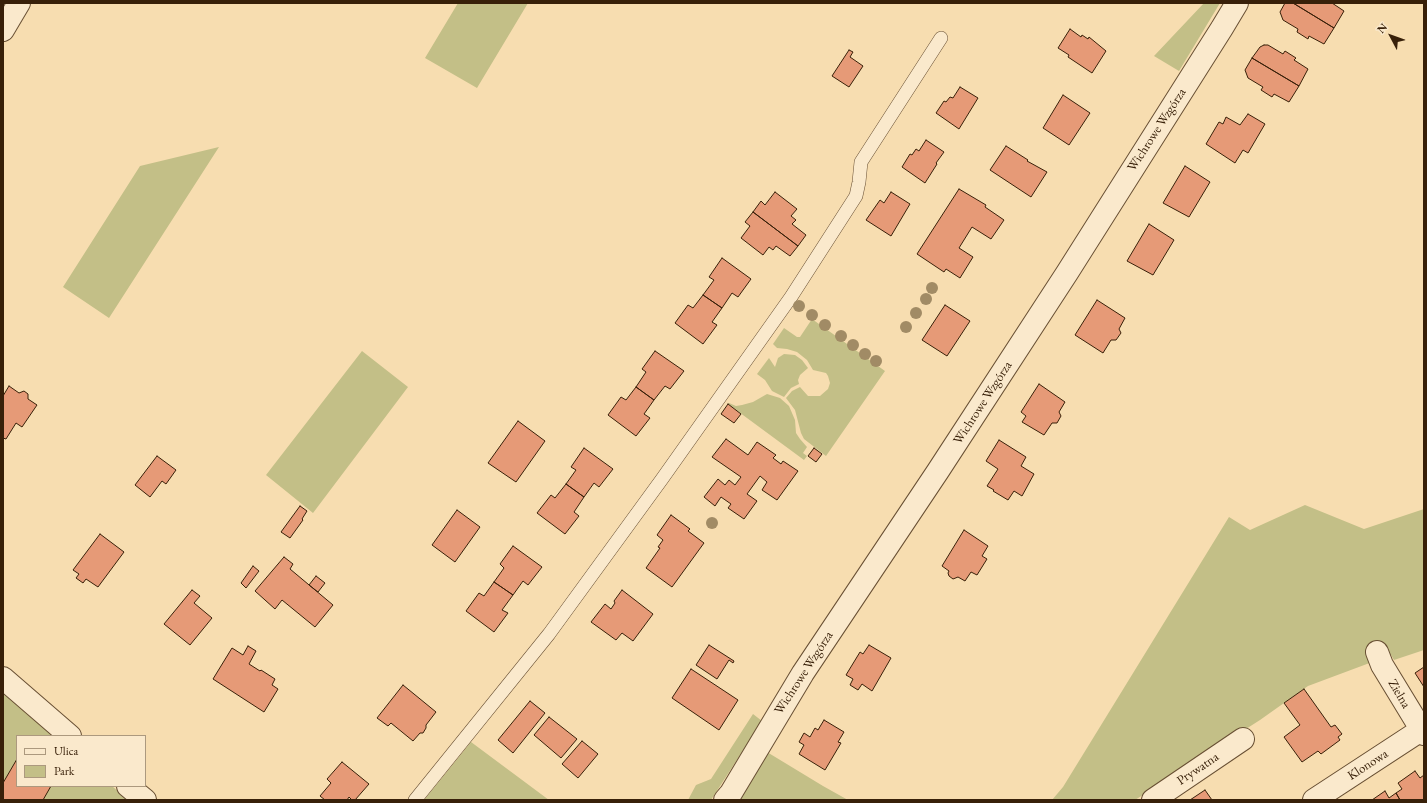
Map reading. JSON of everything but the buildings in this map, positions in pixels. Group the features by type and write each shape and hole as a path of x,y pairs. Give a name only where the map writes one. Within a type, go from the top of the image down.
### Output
{"street":[{"path":"3,30 20,3"},
{"name":"Wichrowe Wzgórza","path":"725,800 731,793 803,673 938,472 1067,273 1237,3"},
{"name":"Zielna","path":"1377,652 1382,666 1423,732"},
{"path":"3,678 69,735"},
{"name":"Klonowa","path":"1314,800 1423,732"},
{"name":"Prywatna","path":"1153,800 1243,739"},
{"path":"129,787 144,800"}],"lane":[{"path":"415,800 549,634 667,473 791,297 856,196 861,162 941,38"}],"green space":[{"path":"458,3 528,3 477,88 425,58"},
{"path":"1204,3 1220,3 1179,71 1154,56"},
{"path":"219,147 109,318 63,287 140,166"},
{"path":"812,319 885,371 826,456 804,439 795,410 786,398 792,391 800,387 808,396 820,396 828,389 830,383 828,376 826,373 813,370 807,360 797,352 777,348 773,344 784,328 797,337 800,337"},
{"path":"362,351 408,387 313,513 266,475"},
{"path":"784,354 795,355 802,360 808,368 800,375 798,380 799,384 791,388 784,397 772,391 765,380 757,374 769,358 775,367 778,358"},
{"path":"767,394 780,398 789,406 795,420 796,433 807,447 803,453 807,456 804,460 728,404 729,403 736,406 742,405 753,402"},
{"path":"1305,505 1364,529 1424,509 1424,650 1394,660 1391,655 1308,686 1260,720 1135,800 1052,800 1063,787 1229,517 1250,530"},
{"path":"3,689 54,735 16,735 16,787 113,787 128,800 3,800"},
{"path":"753,714 762,721 711,800 688,800 696,785 711,779"},
{"path":"471,742 549,800 424,800"},
{"path":"762,749 823,786 848,800 730,800"}]}
